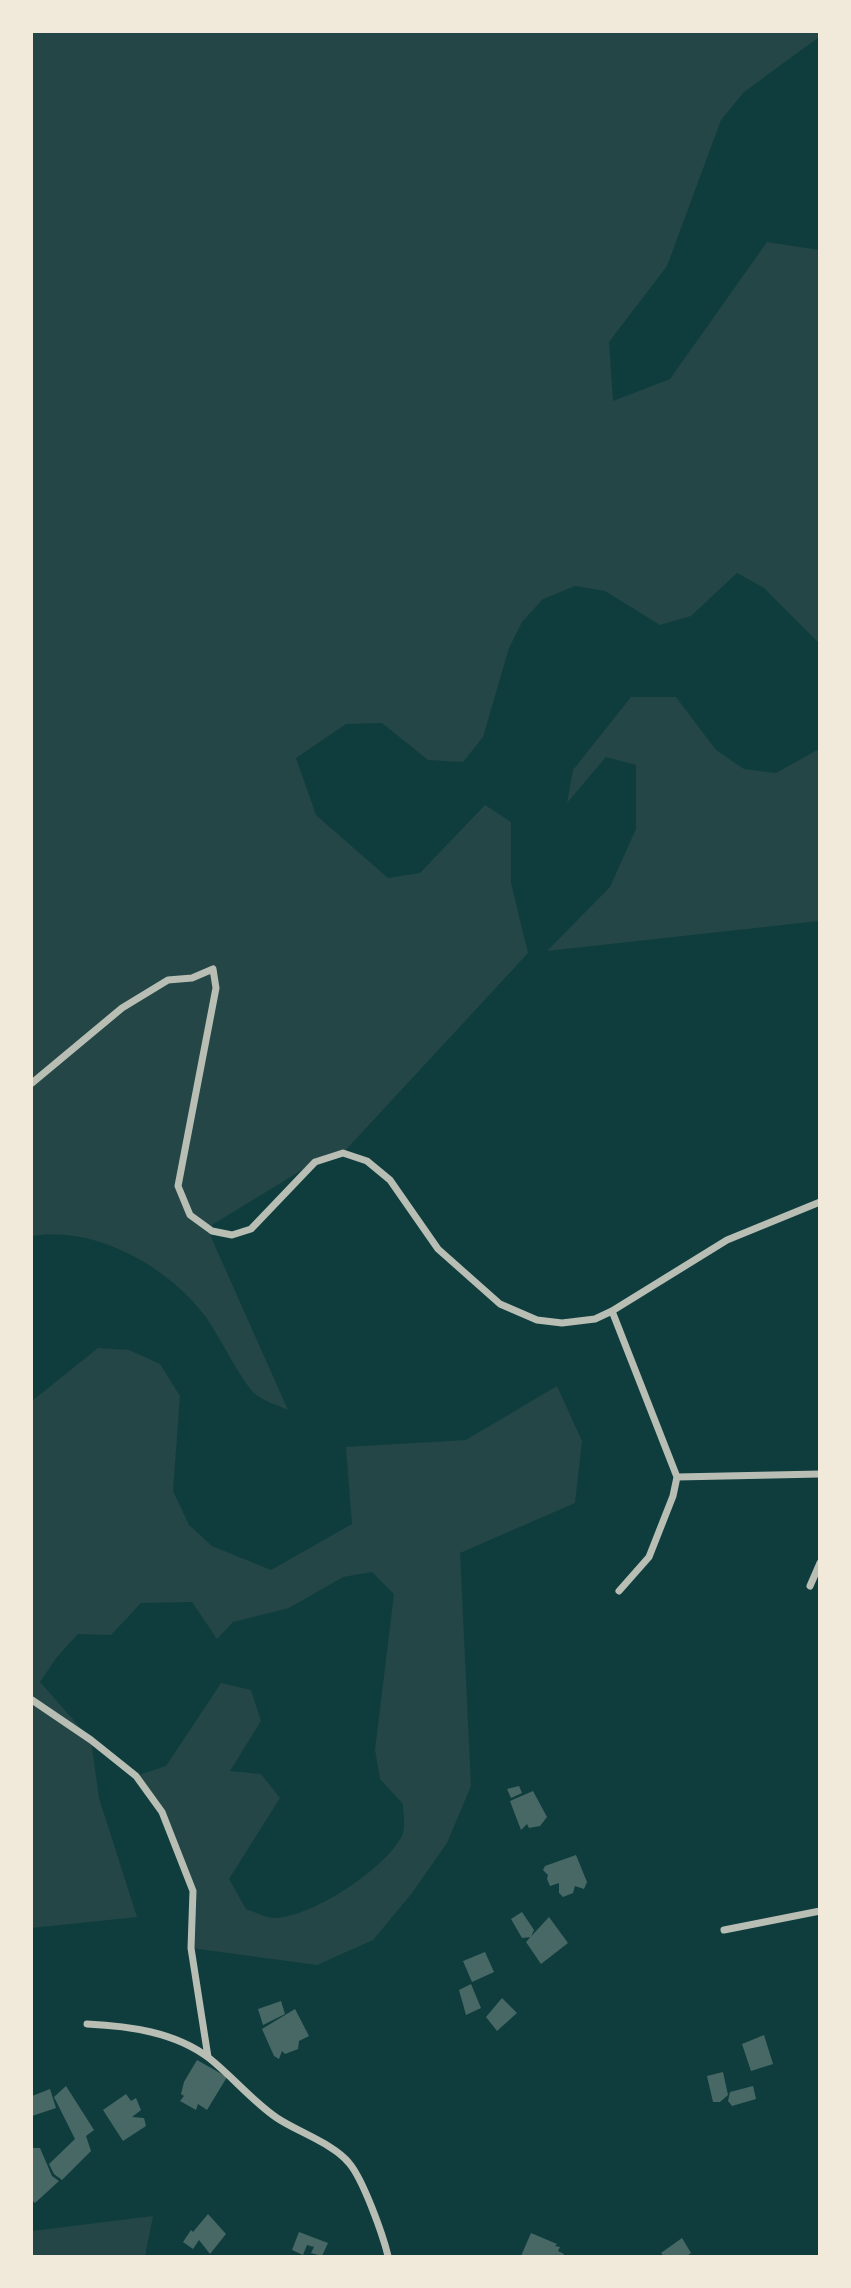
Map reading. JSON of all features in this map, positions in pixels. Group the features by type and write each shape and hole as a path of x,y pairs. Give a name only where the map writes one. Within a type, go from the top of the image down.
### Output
{"street":[{"path":"32,1083 122,1008 168,980 192,978 213,969 216,988 178,1186 190,1215 212,1231 232,1235 251,1229 315,1162 343,1153 367,1161 390,1180 438,1249 500,1304 537,1320 562,1323 595,1320 727,1240 820,1202"},
{"path":"612,1311 677,1478 657,1543 649,1558 619,1591"},
{"path":"677,1478 820,1474"},
{"path":"810,1586 820,1563"},
{"path":"32,1700 92,1740 136,1776 162,1812 193,1891 191,1948 208,2057"},
{"path":"723,1930 820,1911"},
{"path":"87,2024 164,2035 208,2057 275,2117 342,2155 359,2178 387,2256"}],"shaded area":[{"path":"32,32 819,32 819,37 744,92 721,120 667,266 609,342 613,401 670,379 767,242 819,250 819,643 764,588 737,573 691,616 660,625 605,591 575,586 543,599 522,622 509,648 483,737 463,762 428,760 382,723 346,724 296,758 316,815 388,878 420,873 485,805 511,822 511,883 528,953 343,1153 315,1162 207,1228 288,1410 254,1393 205,1316 171,1281 150,1266 104,1243 56,1234 32,1236"},
{"path":"631,697 676,697 716,750 744,769 776,773 819,749 819,921 547,951 610,887 636,829 636,765 606,757 567,803 573,770"},
{"path":"98,1348 129,1350 160,1364 180,1396 173,1491 189,1525 212,1546 271,1570 352,1524 346,1447 466,1440 557,1386 582,1441 575,1503 460,1553 471,1786 447,1843 412,1893 373,1940 317,1965 191,1948 193,1891 162,1812 136,1776 166,1766 221,1683 251,1690 261,1721 230,1771 261,1774 280,1798 229,1879 246,1909 277,1918 310,1909 347,1889 380,1863 402,1836 404,1821 403,1804 380,1779 375,1750 394,1594 372,1572 343,1577 289,1608 233,1622 217,1639 192,1602 141,1603 111,1635 78,1634 57,1657 40,1682 91,1740 99,1798 137,1917 32,1928 32,1401"},
{"path":"153,2216 145,2256 32,2256 32,2231"}],"building":[{"path":"519,1786 522,1793 511,1798 507,1789"},
{"path":"533,1791 547,1817 540,1826 529,1828 527,1824 521,1830 510,1801"},
{"path":"576,1855 587,1882 584,1889 575,1886 573,1893 563,1897 559,1893 559,1883 550,1886 548,1875 543,1870 545,1866"},
{"path":"522,1912 534,1930 531,1937 522,1938 511,1919"},
{"path":"549,1917 568,1943 541,1964 526,1942"},
{"path":"485,1952 494,1972 472,1982 463,1961"},
{"path":"471,1984 481,2008 466,2015 459,1990"},
{"path":"502,1998 517,2013 497,2031 486,2017"},
{"path":"281,2001 285,2014 263,2025 258,2009"},
{"path":"295,2009 309,2036 299,2041 298,2049 285,2054 282,2051 279,2059 274,2056 262,2029"},
{"path":"764,2035 773,2064 751,2071 742,2044"},
{"path":"197,2060 227,2077 207,2110 198,2104 196,2110 180,2101 184,2096 181,2094 184,2082"},
{"path":"723,2072 728,2095 720,2102 713,2102 707,2076"},
{"path":"66,2086 94,2130 86,2136 91,2151 62,2180 54,2174 49,2164 75,2139 54,2097"},
{"path":"753,2086 756,2099 732,2106 728,2101 730,2092"},
{"path":"50,2089 56,2108 32,2116 32,2096"},
{"path":"126,2094 131,2101 136,2098 141,2110 132,2117 144,2118 146,2126 123,2141 103,2110"},
{"path":"33,2148 40,2148 52,2176 59,2181 35,2203 32,2200"},
{"path":"208,2214 226,2234 210,2254 199,2240 193,2249 183,2242"},
{"path":"299,2232 328,2243 322,2256 311,2253 314,2247 307,2245 303,2255 292,2250"},
{"path":"531,2233 557,2244 555,2246 560,2247 558,2251 564,2254 563,2256 521,2256"},
{"path":"682,2238 691,2253 687,2256 664,2256 661,2253"}]}
